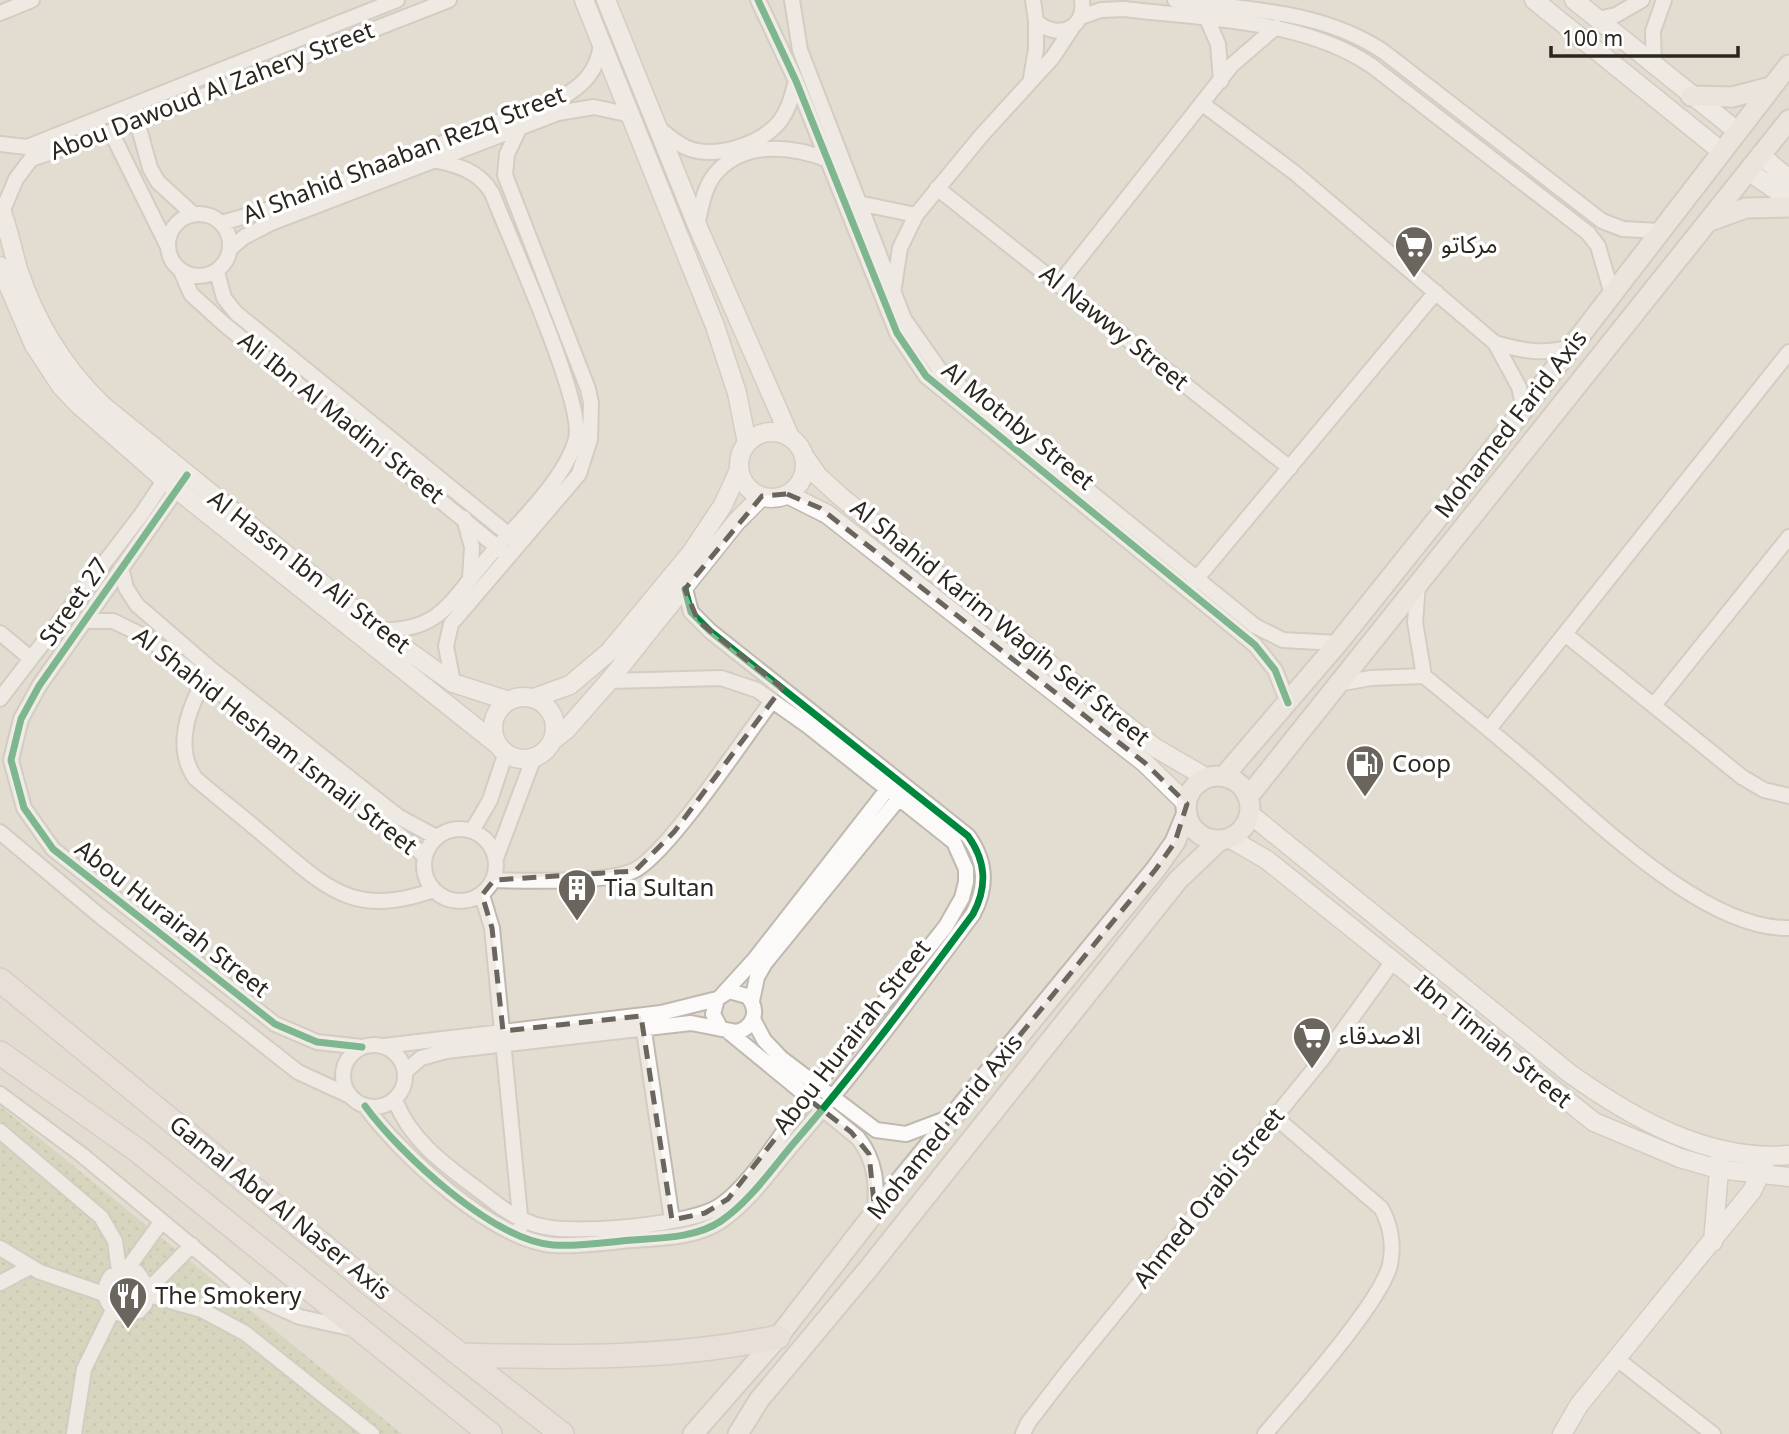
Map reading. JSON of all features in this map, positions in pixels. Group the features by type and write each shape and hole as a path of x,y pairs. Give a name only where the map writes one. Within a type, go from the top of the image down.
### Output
{"main road":[{"name":"Mohamed Farid Axis","path":"1215,777 1288,703 1338,643 1789,65"},
{"path":"1691,96 1732,97 1771,87"},
{"name":"Mohamed Farid Axis","path":"1249,805 1337,684 1789,120"},
{"path":"1706,223 1746,208 1789,207"},
{"path":"1215,777 1234,780 1249,805 1242,829 1224,839 1210,839 1195,829 1187,808 1193,788 1215,777"},
{"name":"Mohamed Farid Axis","path":"692,1434 778,1337 875,1212 1156,869 1175,842 1187,808"},
{"name":"Mohamed Farid Axis","path":"738,1434 759,1400 1187,868 1224,839"},
{"name":"Gamal Abd Al Naser Axis","path":"0,980 562,1434"},
{"name":"Gamal Abd Al Naser Axis","path":"0,1053 137,1150 483,1430"},
{"path":"462,1355 649,1352 713,1348 778,1337"}],"street":[{"path":"0,13 32,0"},
{"name":"Abou Dawoud Al Zahery Street","path":"0,144 29,153 111,132 449,0"},
{"path":"584,0 720,338 737,393 747,443"},
{"path":"606,0 697,225 790,437 804,456 802,478 787,494 762,496 751,491 739,470"},
{"name":"Al Motnby Street","path":"758,0 796,81 897,333 926,376 1265,656 1275,670 1288,703"},
{"name":"Al Motnby Street","path":"792,0 800,50 894,291 911,331 945,375 1268,635 1296,643 1338,643"},
{"path":"1031,78 1036,48 1033,0"},
{"path":"894,291 900,248 916,215 1031,78 1053,57 1076,22 1082,0"},
{"path":"1175,0 1317,20 1369,42 1602,221 1623,229 1660,230"},
{"path":"1534,0 1721,151"},
{"path":"1574,0 1737,131"},
{"path":"1598,19 1616,15 1642,0"},
{"path":"1654,66 1653,31 1664,0"},
{"name":"Abou Dawoud Al Zahery Street","path":"1,209 29,153 394,1"},
{"path":"1036,21 1053,32 1101,10 1124,9 1309,35 1357,55 1588,233 1598,246 1612,293"},
{"path":"1059,284 1243,54 1276,29 1278,14"},
{"path":"1207,19 1218,44 1221,81"},
{"name":"Al Shahid Shaaban Rezq Street","path":"231,248 244,237 271,223 433,160 576,90 594,71 601,45"},
{"path":"658,128 684,147 698,151 728,149 750,142 779,122 787,110 796,81"},
{"path":"1204,105 1295,173 1495,343 1519,387 1524,408"},
{"name":"Al Shahid Shaaban Rezq Street","path":"221,223 264,211 475,138 519,128 582,107 610,109 631,115"},
{"path":"138,121 150,168 158,183 193,214"},
{"path":"453,683 446,646 451,624 579,474 588,448 592,423 591,403 581,368 505,175 507,154 519,128"},
{"path":"111,132 168,247 174,265 181,271 199,277 217,272 231,248 230,239 221,223 207,215 193,214 174,226 168,247"},
{"path":"697,225 712,179 734,160 770,148 784,147 828,160"},
{"path":"379,630 411,629 427,624 441,614 509,534 571,452 577,437 575,405 492,193 477,175 452,164 433,160"},
{"path":"1754,163 1789,179"},
{"path":"1754,163 1789,199"},
{"name":"Al Nawwy Street","path":"937,188 1290,468"},
{"path":"859,203 916,215"},
{"name":"Al Hassn Ibn Ali Street","path":"1,209 6,273 34,345 61,386 99,424 176,477 453,683 509,701"},
{"path":"1575,224 1586,210"},
{"name":"Ali Ibn Al Madini Street","path":"181,271 191,293 224,324 464,516 510,557"},
{"name":"Ali Ibn Al Madini Street","path":"217,272 224,298 236,313 521,544"},
{"path":"1188,590 1436,292"},
{"path":"1495,343 1530,352 1550,353 1571,347"},
{"path":"1489,729 1789,352"},
{"path":"472,831 489,800 502,748 493,725 496,715 509,701 534,698 570,685 609,653 691,553 723,505 739,470 741,451 747,443 767,432 790,437"},
{"name":"Al Shahid Karim Wagih Seif Street","path":"804,456 818,475 841,497 1154,747 1215,777"},
{"name":"Al Hassn Ibn Ali Street","path":"176,477 502,748"},
{"name":"Street 27","path":"0,699 29,657 146,520 176,477"},
{"name":"Al Shahid Karim Wagih Seif Street","path":"787,494 812,503 827,514 1145,763 1187,808"},
{"path":"496,858 488,841 472,831 453,829 436,837 425,856 425,875 434,890 457,901 482,895 494,880 496,858 534,757 609,681 736,522 762,496"},
{"path":"464,516 472,547 470,579"},
{"name":"Street 27","path":"6,762 21,719 121,568 146,520"},
{"path":"1654,705 1789,537"},
{"name":"Al Shahid Hesham Ismail Street","path":"121,568 126,588 137,605 207,675 402,834 425,856"},
{"path":"1418,585 1415,622 1424,676"},
{"name":"Abou Hurairah Street","path":"395,1100 403,1119 420,1142 521,1220 544,1227 578,1230 672,1220 705,1213 728,1199 946,926 962,898 966,869 954,842 898,788 704,626 691,611 685,589"},
{"name":"Al Shahid Hesham Ismail Street","path":"85,621 113,621 137,631 207,675 399,817 436,837"},
{"path":"0,633 29,657"},
{"path":"1565,634 1742,777 1763,790 1789,796"},
{"path":"207,675 192,706 186,734 184,753 187,766 195,778 319,881 338,892 359,900 389,902 434,890"},
{"path":"1337,684 1389,677 1424,676 1619,841 1697,898 1752,923 1789,928"},
{"name":"Abou Hurairah Street","path":"365,1106 408,1155 491,1221 520,1237 566,1245 664,1237 718,1223 744,1201 827,1104 973,914 983,888 981,860 968,836 772,701 741,683 721,678 609,681"},
{"path":"534,698 542,702 553,716 555,733 552,741"},
{"path":"494,880 543,881 635,871 674,832 772,701"},
{"path":"502,748 522,758 534,757"},
{"name":"Abou Hurairah Street","path":"6,762 28,815 42,836 65,860 275,1024 317,1042 362,1047"},
{"path":"875,1212 876,1182 869,1154 858,1138 827,1104 725,1030 713,1014 720,996 754,960 898,788"},
{"path":"812,1092 772,1049 754,1019 752,1001 757,977 898,788"},
{"name":"Ibn Timiah Street","path":"1249,805 1578,1080 1655,1126 1722,1149 1789,1155"},
{"name":"Abou Hurairah Street","path":"0,832 100,916 298,1072 348,1095"},
{"name":"Ibn Timiah Street","path":"1224,839 1267,860 1594,1122 1645,1145 1718,1169 1789,1177"},
{"path":"482,895 492,928 521,1220 520,1237"},
{"name":"Ahmed Orabi Street","path":"1023,1434 1068,1371 1347,1027 1393,961"},
{"path":"405,1071 421,1058 432,1054 504,1038 668,1012 736,991 752,1001"},
{"path":"384,1046 398,1056 405,1071 402,1092 395,1100 381,1107 365,1106 348,1095 344,1086 344,1068 348,1059 362,1047 644,1031 691,1024 725,1030 744,1030 754,1019"},
{"path":"644,1031 672,1220"},
{"path":"0,1094 50,1129 238,1286 263,1302 308,1320 360,1330"},
{"path":"827,1104 886,1133 916,1132 952,1117"},
{"path":"1265,1434 1359,1317 1385,1279 1391,1256 1389,1226 1381,1208 1275,1116"},
{"path":"0,1131 101,1217 115,1241 123,1270"},
{"path":"1713,1242 1722,1149"},
{"path":"1562,1434 1579,1405 1713,1242 1761,1175 1767,1155"},
{"path":"104,1294 111,1276 123,1270 162,1221"},
{"path":"0,1248 30,1267 104,1294 113,1310 121,1314 139,1311 149,1292 192,1245"},
{"path":"0,1283 30,1267"},
{"path":"123,1270 137,1272 149,1292 202,1310 245,1333 372,1434"},
{"path":"74,1434 84,1369 113,1310"},
{"path":"1616,1359 1713,1434"}],"highlighted area":[{"path":"787,494 820,508 1145,763 1187,804 1175,842 1156,869 875,1212 869,1154 851,1132 807,1098 728,1199 705,1213 672,1220 641,1016 503,1031 492,928 482,895 494,880 635,871 674,832 782,688 698,621 685,589 762,496"}],"green space":[{"path":"0,1106 402,1434 0,1434"}],"cycle path":[{"path":"758,0 796,81 897,333 926,376 1255,645 1275,670 1288,703"},
{"path":"187,475 39,686 21,719 11,760 24,808 53,849 275,1024 317,1042 362,1047"},
{"path":"365,1106 401,1147 450,1192 503,1228 529,1240 553,1245 573,1245 667,1238 701,1231 721,1221 741,1205 759,1185 863,1059 973,914 981,894 983,874 978,855 968,836 710,631 691,612 685,589"}],"place":[{"name":"مركاتو","path":"1414,279"},
{"name":"Coop","path":"1365,798"},
{"name":"Tia Sultan","path":"577,922"},
{"name":"الاصدقاء","path":"1312,1070"},
{"name":"The Smokery","path":"128,1330"}]}
